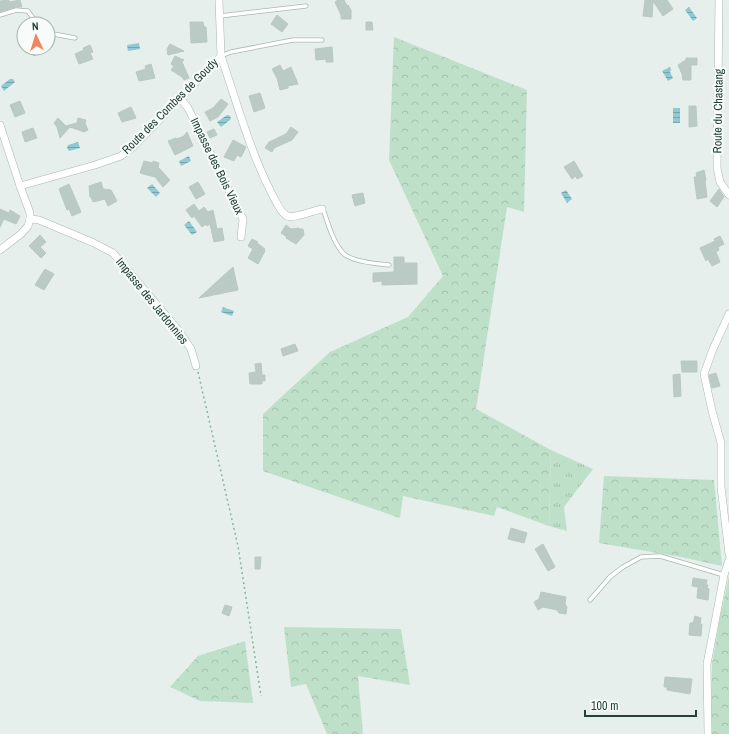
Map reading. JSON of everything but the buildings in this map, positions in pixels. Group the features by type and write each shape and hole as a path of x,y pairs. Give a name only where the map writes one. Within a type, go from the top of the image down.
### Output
{"street":[{"name":"Route des Combes de Goudy","path":"20,186 95,165 121,156 132,147 221,56 219,0"},
{"name":"Route du Chastang","path":"719,0 717,168 720,182 729,195"},
{"path":"221,56 262,175 280,210 288,216 293,217 322,209"},
{"name":"Impasse des Bois Vieux","path":"180,98 188,108 243,219 242,236"},
{"path":"0,126 30,212 28,226 21,234 0,250"},
{"name":"Impasse des Jardonnies","path":"30,219 39,220 94,243 113,253 179,331 190,349 196,366"},
{"path":"729,314 713,349 704,374 721,444 722,487 729,554"},
{"path":"708,732 707,664 724,574 729,560"}],"lane":[{"path":"220,16 306,6"},
{"path":"0,15 16,10 28,11 31,16"},
{"path":"56,34 75,38"},
{"path":"221,56 231,52 293,40 322,40"},
{"path":"322,209 336,243 345,255 369,264 389,265"},
{"path":"590,600 610,577 641,557 660,556 724,574"}],"path":[{"path":"196,366 238,546 261,696"}],"green space":[{"path":"394,37 527,90 524,212 507,207 476,409 551,450 549,526 497,507 494,516 403,496 400,518 263,471 263,414 330,352 408,317 443,276 389,160"},
{"path":"551,450 593,469 564,507 567,531 549,526"},
{"path":"604,476 714,480 722,566 681,557 599,543"},
{"path":"729,576 729,734 711,734 712,664"},
{"path":"284,627 401,629 410,685 358,676 363,734 327,734 306,684 291,687"},
{"path":"245,641 253,703 200,701 170,687 198,656"}],"water":[{"path":"689,7 697,18 693,21 685,10"},
{"path":"139,43 140,49 128,51 127,45"},
{"path":"670,67 670,72 673,78 668,81 662,71"},
{"path":"10,79 13,79 15,82 4,91 1,86"},
{"path":"673,108 680,108 680,123 673,123"},
{"path":"227,115 231,118 230,120 221,127 217,122"},
{"path":"78,142 80,148 69,151 67,148 68,145"},
{"path":"189,156 191,161 181,166 179,161"},
{"path":"152,184 160,193 156,197 147,188"},
{"path":"566,190 572,199 567,203 561,193"},
{"path":"189,221 197,232 192,235 184,225"},
{"path":"223,307 234,311 232,316 221,312"}]}
